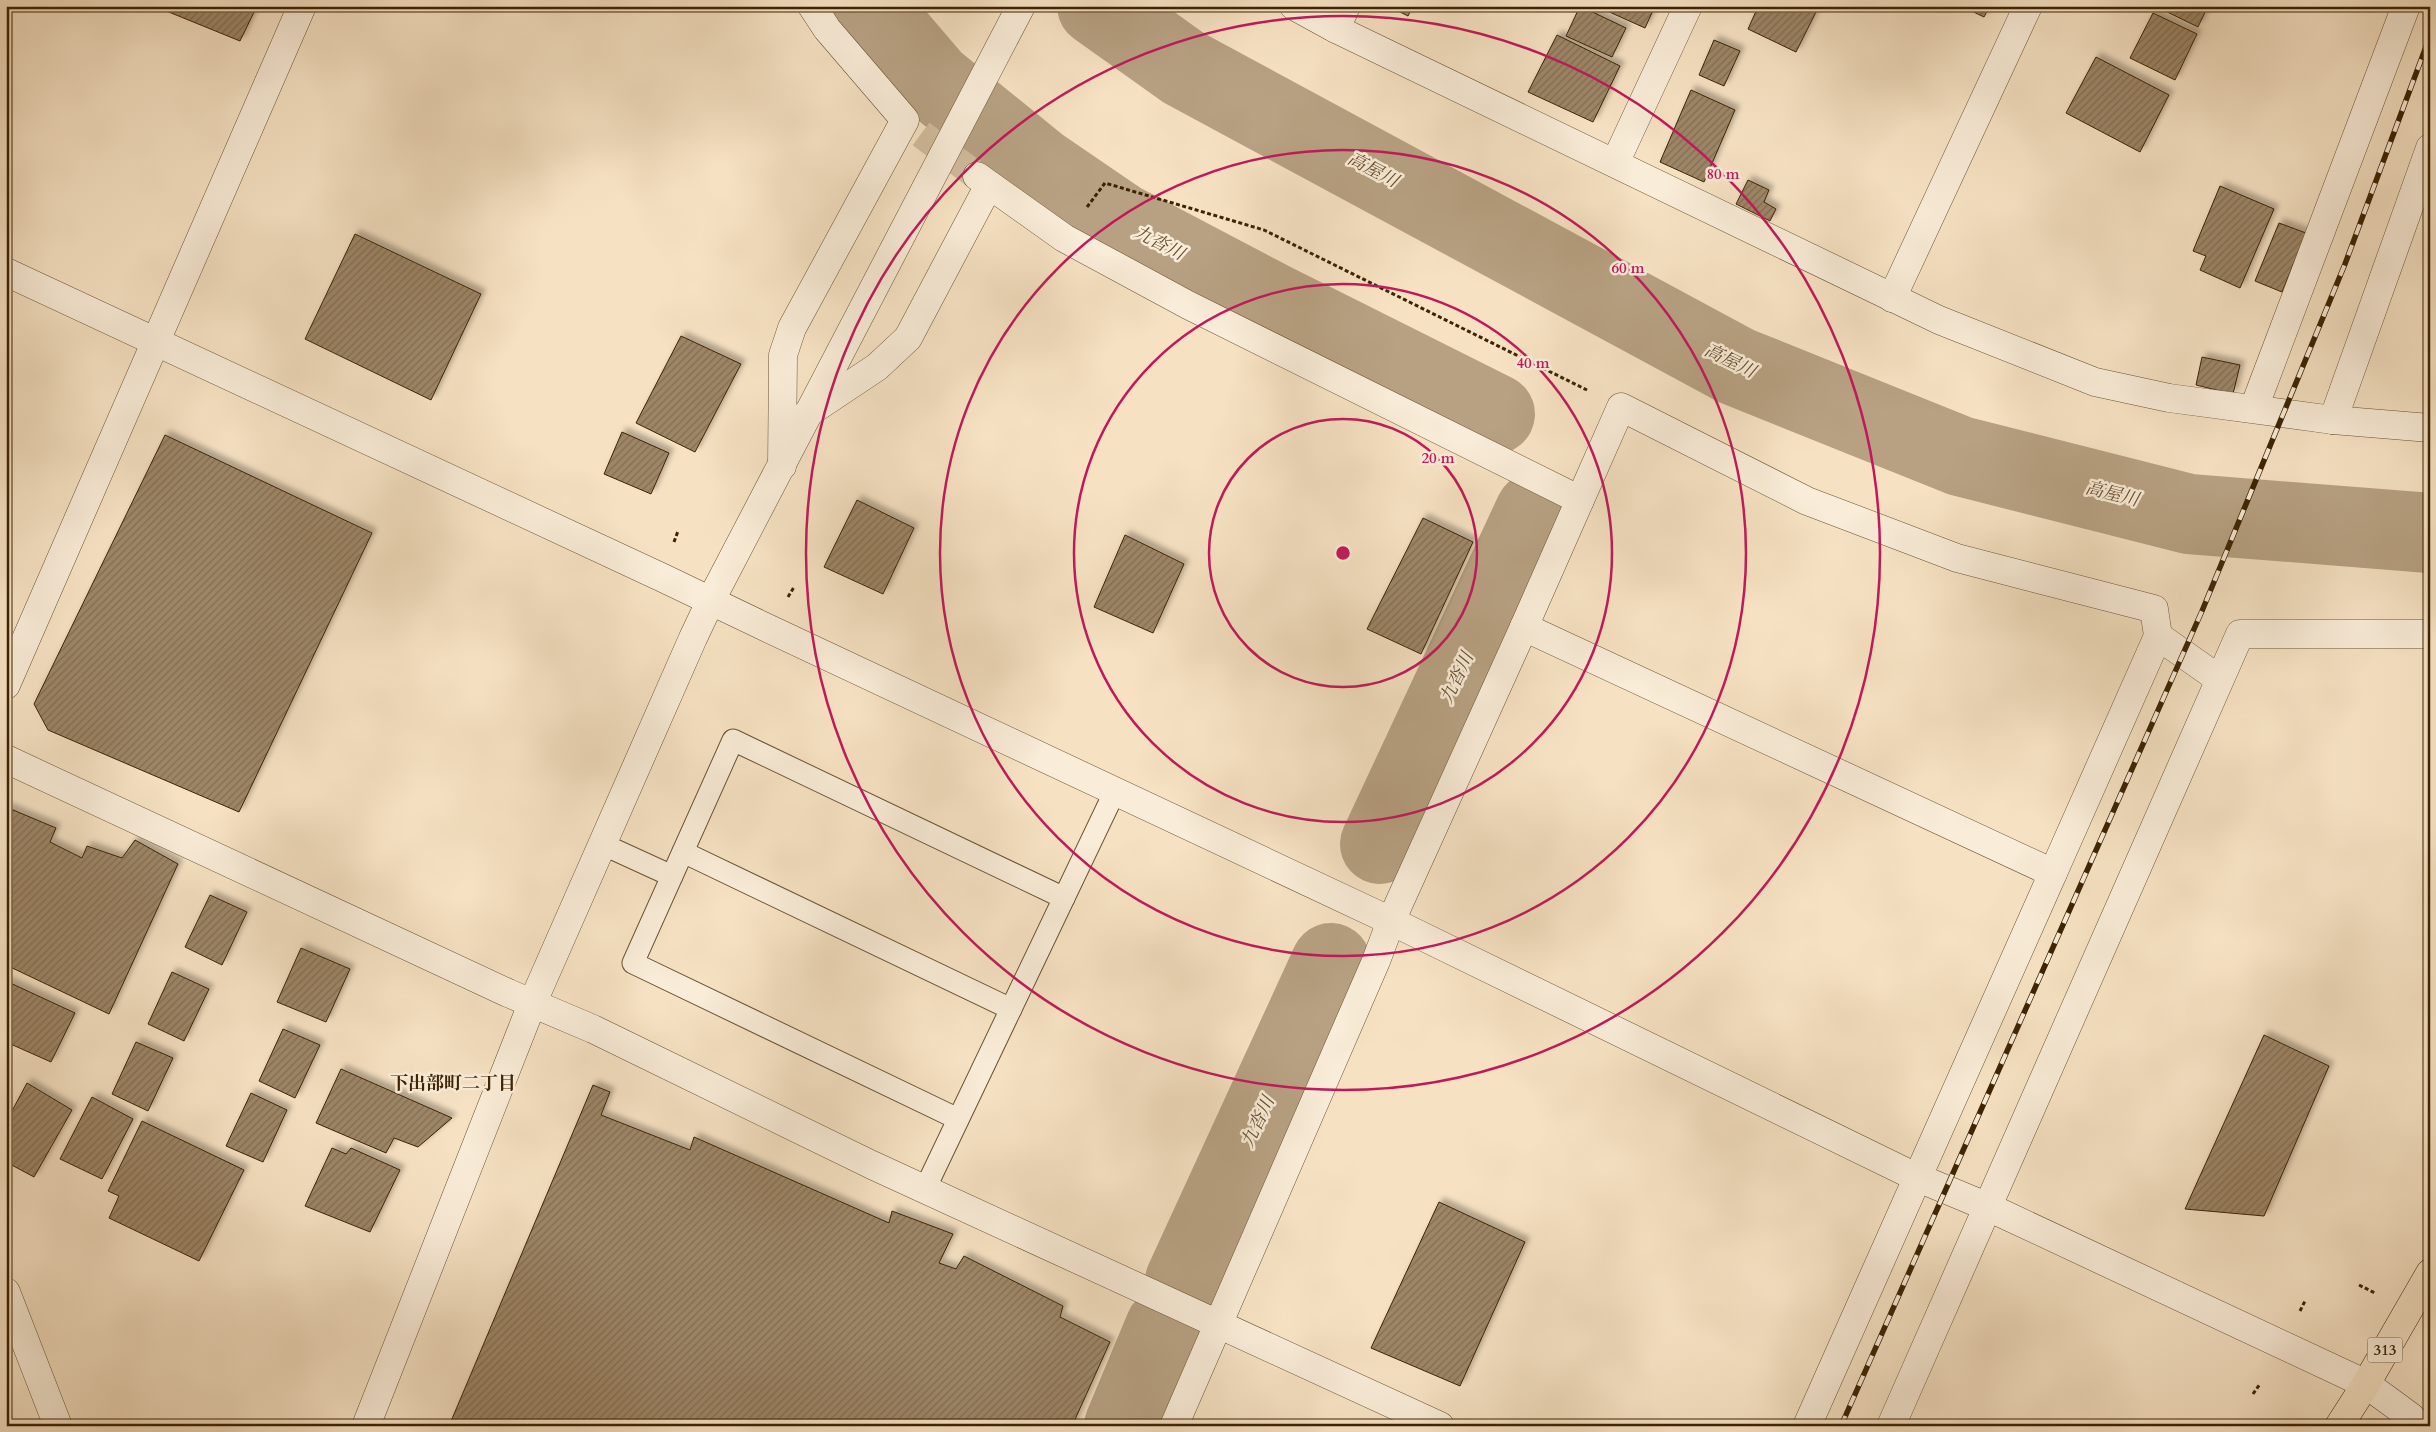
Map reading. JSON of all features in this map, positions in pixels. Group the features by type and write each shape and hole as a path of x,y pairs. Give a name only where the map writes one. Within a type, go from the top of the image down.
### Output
{"highway":[{"name":"313","path":"2339,1426 2366,1384 2430,1272"}],"street":[{"path":"6,685 302,6"},
{"path":"782,466 783,355 792,328 913,127 827,29 812,6"},
{"path":"366,1426 532,1004 711,600 1021,6"},
{"path":"1294,6 1341,18 1615,163 1892,298 1939,320 2095,382 2170,398 2333,420 2430,428"},
{"path":"1615,163 1688,6"},
{"path":"1892,298 2028,6"},
{"path":"2254,408 2406,6"},
{"path":"2333,420 2430,148"},
{"path":"808,413 878,367 908,338 983,181 1064,238 1188,305 1580,500"},
{"path":"6,272 711,600 1391,921 1916,1177 1988,1207 2366,1384 2411,1417 2418,1426"},
{"path":"1174,1426 1376,961 1391,921 1621,407 1807,501 1956,558 2154,609 2158,636 1806,1426"},
{"path":"1524,627 2053,873"},
{"path":"1891,1426 2240,634 2430,634"},
{"path":"2158,636 2219,679"},
{"path":"6,759 532,1004 593,1030 925,1189 1218,1322 1440,1426"},
{"path":"6,1292 58,1426"}],"lane":[{"path":"958,1119 633,962 733,740 1064,898"},
{"path":"925,1189 1114,791"},
{"path":"602,844 672,876"},
{"path":"683,852 1011,1009"}],"path":[{"path":"1099,191 1105,183 1264,230 1621,407"},
{"path":"786,600 794,587"},
{"path":"2359,1285 2378,1294"},
{"path":"2298,1314 2305,1301"},
{"path":"2253,1394 2260,1384"}],"building":[{"path":"154,6 257,6 240,41"},
{"path":"1388,6 1413,6 1408,16"},
{"path":"1580,6 1626,28 1612,57 1566,36"},
{"path":"1596,6 1655,6 1645,28"},
{"path":"1753,6 1819,6 1796,52 1748,29 1757,9"},
{"path":"1961,6 1990,6 1984,17"},
{"path":"2155,6 2208,6 2198,27"},
{"path":"2153,13 2197,34 2175,80 2130,58"},
{"path":"1557,35 1620,66 1593,122 1528,92"},
{"path":"1714,40 1740,51 1724,86 1699,75"},
{"path":"2096,57 2169,95 2140,152 2066,113"},
{"path":"1691,90 1735,110 1704,182 1660,162"},
{"path":"1748,180 1769,190 1764,202 1776,209 1770,221 1736,204"},
{"path":"2220,186 2274,209 2240,288 2200,270 2206,256 2193,251"},
{"path":"2279,223 2306,233 2282,292 2255,281"},
{"path":"355,234 481,294 431,400 305,339"},
{"path":"681,336 741,364 695,452 636,423"},
{"path":"2202,357 2240,365 2233,394 2196,385"},
{"path":"622,432 669,453 651,494 604,474"},
{"path":"165,435 372,533 239,812 48,730 34,704"},
{"path":"857,500 914,528 883,594 824,567"},
{"path":"1423,518 1473,542 1421,654 1367,629"},
{"path":"1125,535 1184,564 1153,633 1094,607"},
{"path":"6,807 56,828 50,842 82,858 87,846 122,858 135,840 178,864 109,1014 6,965"},
{"path":"210,895 247,912 222,965 185,947"},
{"path":"301,948 350,969 326,1022 277,1002"},
{"path":"172,972 209,989 184,1041 148,1024"},
{"path":"6,981 75,1013 51,1062 6,1042"},
{"path":"283,1029 320,1045 295,1098 259,1081"},
{"path":"2264,1035 2329,1066 2264,1216 2185,1209"},
{"path":"136,1042 173,1058 148,1111 112,1094"},
{"path":"341,1069 452,1118 418,1147 394,1138 386,1153 316,1123"},
{"path":"27,1083 72,1110 34,1177 6,1162 6,1122"},
{"path":"593,1085 610,1092 601,1115 690,1150 694,1137 889,1223 892,1211 953,1234 939,1263 956,1269 964,1256 1063,1306 1060,1317 1110,1342 1072,1426 449,1426"},
{"path":"251,1093 287,1110 263,1162 226,1146"},
{"path":"92,1097 133,1119 102,1179 60,1159"},
{"path":"142,1121 244,1170 199,1261 109,1218 119,1196 108,1191"},
{"path":"332,1148 346,1154 351,1148 400,1170 370,1232 305,1206"},
{"path":"1439,1202 1525,1242 1460,1386 1371,1348"}],"waterway":[{"name":"九沓川","path":"869,6 933,81 1039,167 1121,223 1275,304 1495,414"},
{"name":"高屋川","path":"1097,6 1184,68 1736,366 1960,456 2189,514 2430,533"},
{"name":"九沓川","path":"1380,844 1535,512"},
{"name":"九沓川","path":"1185,1281 1331,963"},
{"name":"九沓川","path":"1124,1426 1165,1328"}],"tunnel":[{"path":"921,134 977,176"}],"railway":[{"path":"1841,1426 2202,611 2345,264 2430,36"}],"district":[{"name":"下出部町二丁目","path":"453,1083"}]}
